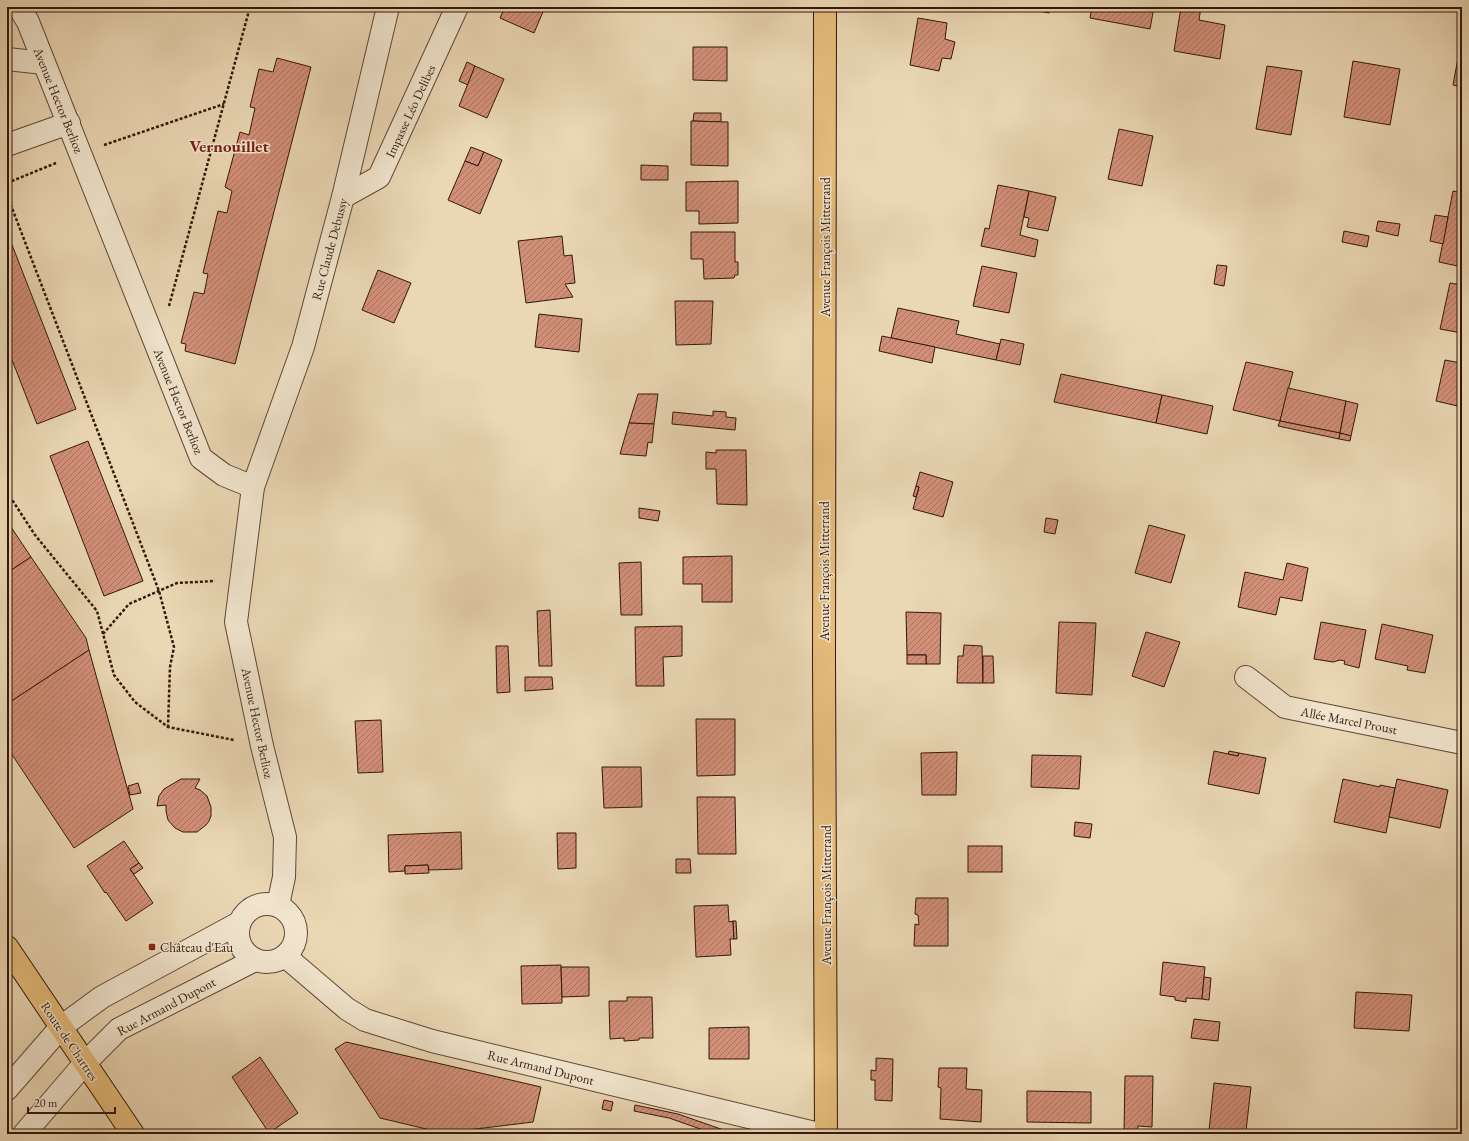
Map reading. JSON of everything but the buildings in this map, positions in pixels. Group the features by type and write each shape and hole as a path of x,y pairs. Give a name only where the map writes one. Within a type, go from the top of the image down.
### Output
{"main road":[{"name":"Avenue François Mitterrand","path":"825,7 824,675 826,1134"},
{"name":"Route de Chartres","path":"7,947 133,1134"}],"street":[{"name":"Avenue Hector Berlioz","path":"19,7 28,22 69,123 201,458 224,475 253,487 236,622 262,746 285,837 284,877 278,905"},
{"name":"Rue Claude Debussy","path":"253,487 303,347 343,197 388,7"},
{"name":"Impasse Léo Delibes","path":"343,197 379,177 457,7"},
{"path":"7,59 44,63"},
{"path":"7,145 69,123"},
{"name":"Allée Marcel Proust","path":"1246,677 1285,707 1462,743"},
{"path":"269,903 278,905 292,916 297,933 295,942 291,950 285,956 276,961 265,962 255,960 242,948 238,936 239,923 244,914 250,908 259,904 269,903"},
{"path":"7,1089 61,1027 102,997 239,923"},
{"name":"Rue Armand Dupont","path":"285,956 347,1009 365,1020 432,1041 819,1134"},
{"name":"Rue Armand Dupont","path":"24,1134 85,1063 119,1029 255,960"}],"path":[{"path":"168,310 250,7"},
{"path":"7,183 81,153 224,104"},
{"path":"7,195 159,591 174,647 170,667 168,727"},
{"path":"7,492 34,535 97,611 102,635 114,675 135,702 168,727 262,746"},
{"path":"102,635 129,604 178,583 241,580"}],"place":[{"name":"Château d'Eau","path":"152,947"}],"district":[{"name":"Vernouillet","path":"229,146"}]}
